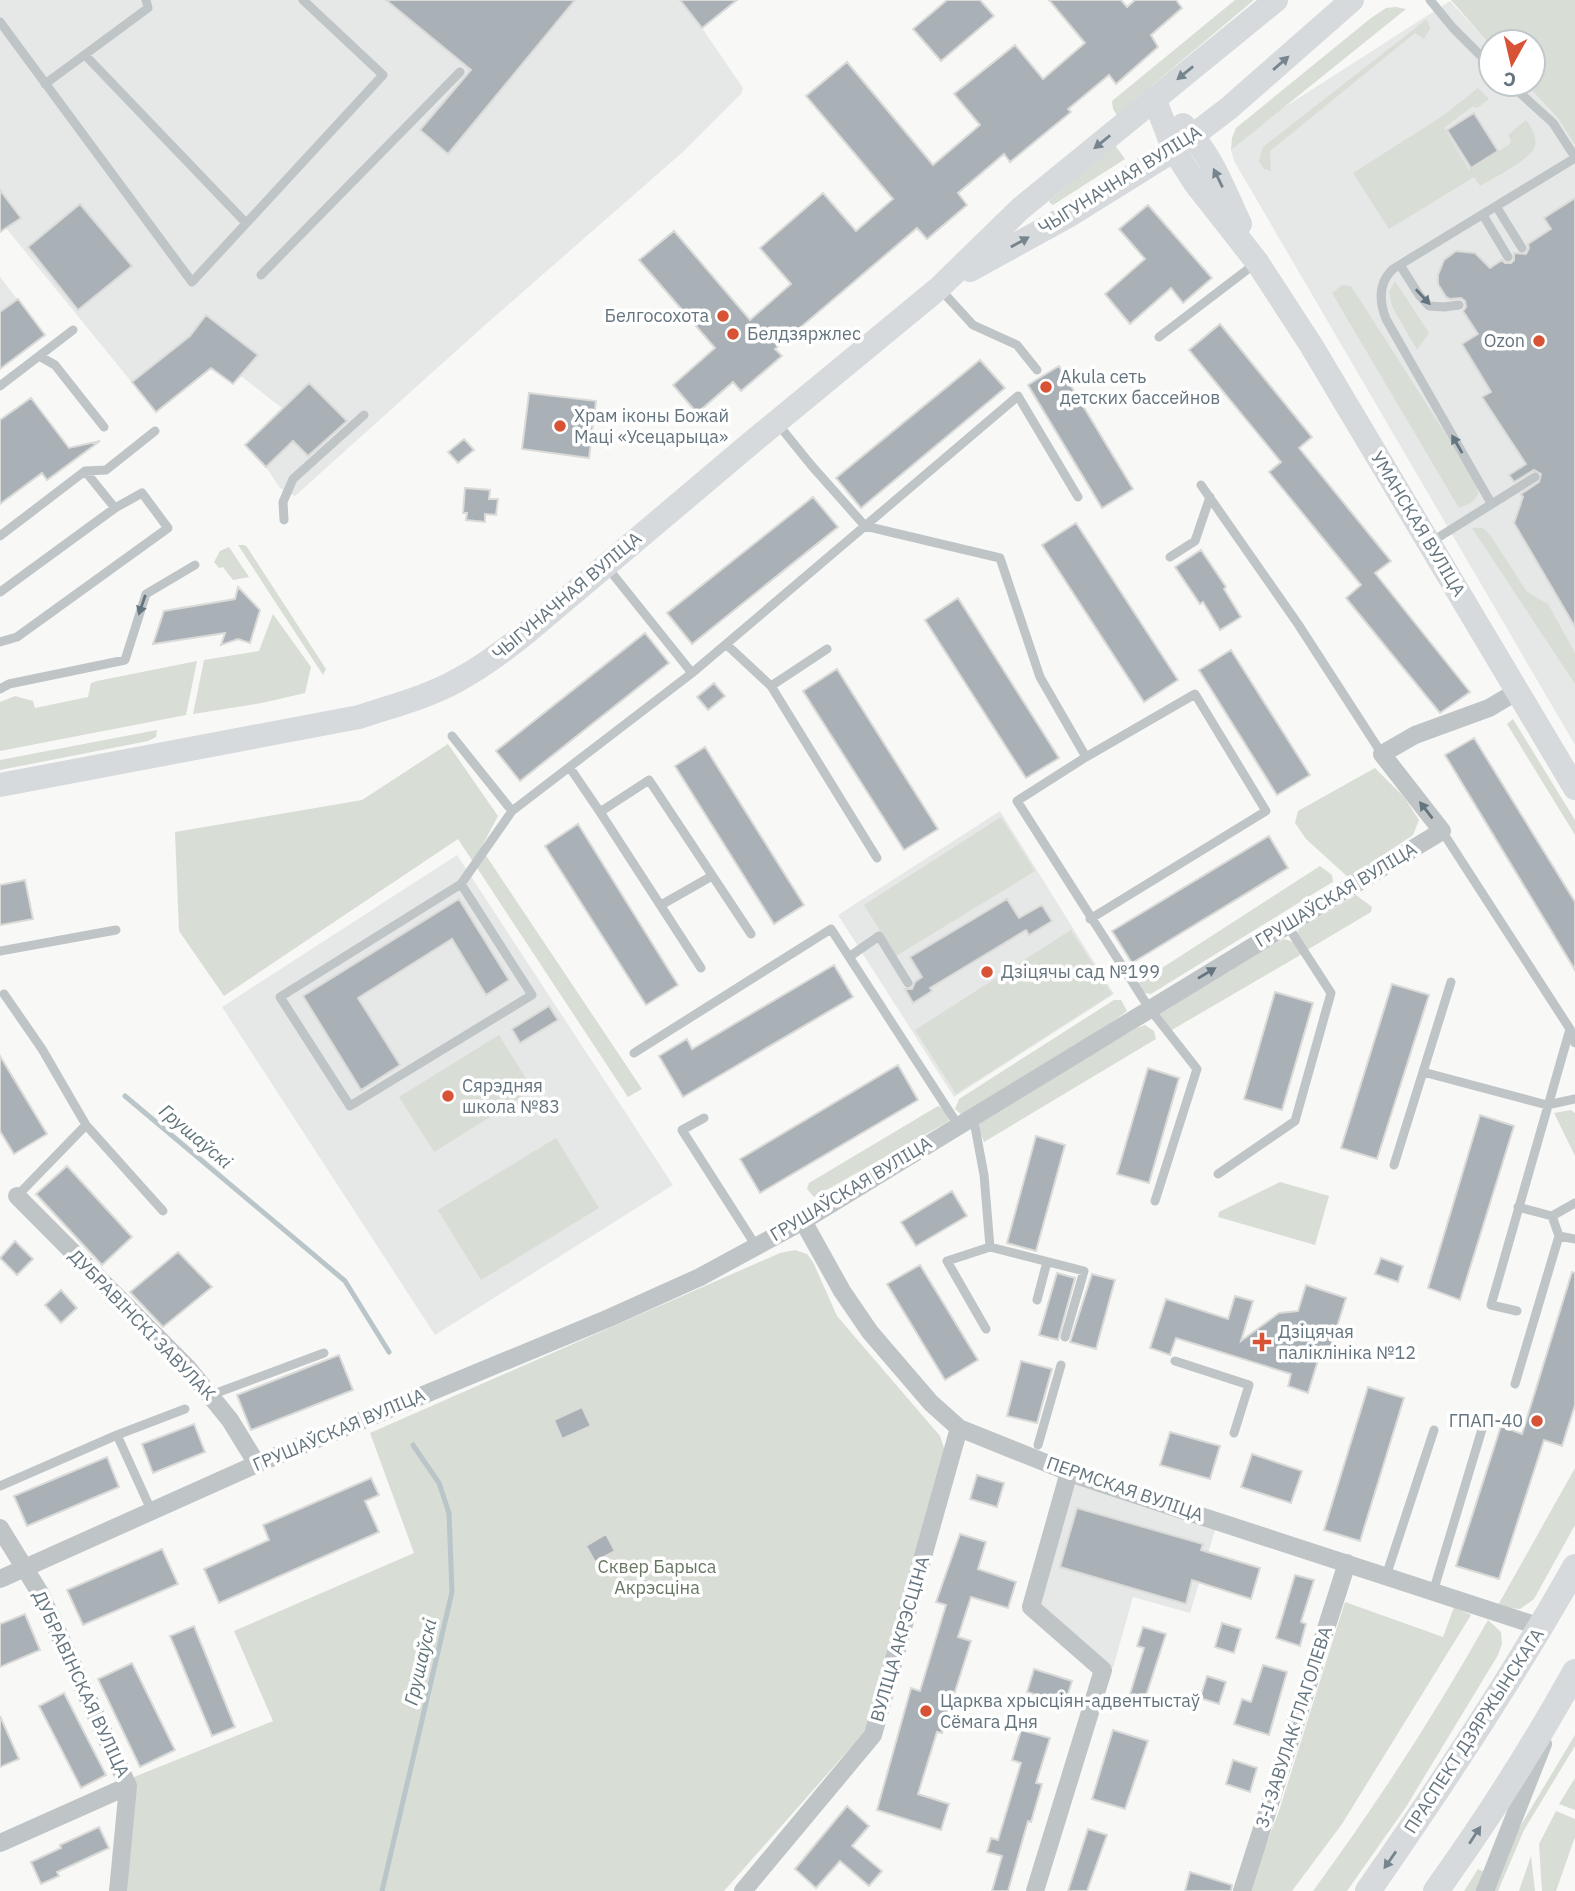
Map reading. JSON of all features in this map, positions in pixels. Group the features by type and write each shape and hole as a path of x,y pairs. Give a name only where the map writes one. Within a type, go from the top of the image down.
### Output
{"main road":[{"name":"ЧЫГУНАЧНАЯ ВУЛІЦА","path":"0,785 346,719 410,700 456,681 500,654 939,288 1020,208 1276,0"},
{"name":"ЧЫГУНАЧНАЯ ВУЛІЦА","path":"939,288 1068,216 1183,143 1229,108 1352,0"},
{"name":"УМАНСКАЯ ВУЛІЦА","path":"1154,98 1183,143 1215,171 1257,262 1311,345 1575,788"},
{"name":"ПРАСПЕКТ ДЗЯРЖЫНСКАГА","path":"1368,1891 1420,1816 1541,1626 1575,1567"},
{"path":"1436,1891 1471,1843 1555,1709 1575,1672"}],"street":[{"path":"1442,831 1382,754 1415,735 1489,708 1516,692"},
{"name":"ГРУШАЎСКАЯ ВУЛІЦА","path":"0,1578 257,1464 609,1318 700,1277 803,1221 1442,831"},
{"name":"ДУБРАВІНСКІ ЗАВУЛАК","path":"17,1196 187,1367 230,1420 257,1464"},
{"name":"ПЕРМСКАЯ ВУЛІЦА","path":"803,1221 842,1291 870,1332 931,1403 959,1428 1069,1472 1541,1626"},
{"name":"ВУЛІЦА АКРЭСЦІНА","path":"743,1891 873,1735 959,1428"},
{"path":"1035,1891 1103,1670 1031,1606 1069,1472"},
{"name":"ДУБРАВІНСКАЯ ВУЛІЦА","path":"0,1528 43,1600 128,1786 118,1891"},
{"name":"3-І ЗАВУЛАК ГЛАГОЛЕВА","path":"1242,1891 1346,1563"},
{"path":"1485,1891 1512,1819 1532,1778 1555,1709"},
{"path":"0,1843 128,1786"}],"lane":[{"path":"46,84 148,8 146,0"},
{"path":"0,22 192,282 383,75 303,0"},
{"path":"1430,0 1477,52"},
{"path":"85,55 246,223"},
{"path":"261,275 460,72"},
{"path":"1491,503 1386,319 1380,291 1388,274 1400,265 1575,157 1571,141 1525,98"},
{"path":"1496,206 1522,248"},
{"path":"1483,215 1508,257"},
{"path":"1158,337 1257,262"},
{"path":"1400,265 1429,306 1459,305"},
{"path":"939,288 973,325 1017,345 1037,370"},
{"path":"0,386 73,330"},
{"path":"39,356 55,365 104,427"},
{"path":"461,884 532,995 350,1106 280,997 461,884 512,811 727,645 1018,396 1078,497"},
{"path":"284,520 283,502 293,479 364,415"},
{"path":"776,422 865,526 1000,558 1040,677 1086,758"},
{"path":"0,536 85,471 106,470 155,431"},
{"path":"85,471 115,508"},
{"path":"1429,543 1535,477"},
{"path":"1201,485 1298,624 1382,754"},
{"path":"0,592 115,508 142,493 168,528 17,637 0,642"},
{"path":"1170,557 1195,541 1210,497"},
{"path":"0,689 9,684 125,660 146,594 195,565"},
{"path":"606,565 692,673"},
{"path":"727,645 771,686 877,858"},
{"path":"771,686 827,649"},
{"path":"1090,919 1266,811 1195,694 1017,801 1090,919 1149,1008 1197,1069 1155,1201"},
{"path":"452,736 512,811"},
{"path":"570,768 701,968"},
{"path":"600,812 649,780 751,933"},
{"path":"1442,831 1570,1030 1575,1043"},
{"path":"661,905 712,876"},
{"path":"1218,1174 1295,1121 1324,1019 1331,993 1287,925"},
{"path":"634,1053 831,929 966,1121 984,1175 989,1247"},
{"path":"0,951 116,930"},
{"path":"849,957 879,936 908,983"},
{"path":"1394,1165 1451,982"},
{"path":"4,994 42,1049 86,1125 163,1211"},
{"path":"1517,1311 1491,1305 1570,1030"},
{"path":"1423,1072 1547,1105 1575,1099"},
{"path":"704,1118 682,1130 756,1246"},
{"path":"17,1196 86,1125"},
{"path":"1518,1207 1552,1216 1575,1203"},
{"path":"1515,1384 1559,1236 1552,1216"},
{"path":"1559,1236 1575,1239"},
{"path":"986,1329 947,1261 989,1247 1084,1271 1065,1337"},
{"path":"1037,1300 1047,1262"},
{"path":"211,1395 324,1353"},
{"path":"1175,1361 1249,1385 1234,1433"},
{"path":"1038,1445 1061,1365"},
{"path":"0,1486 117,1435 185,1409"},
{"path":"1433,1592 1486,1416"},
{"path":"1386,1576 1434,1430"},
{"path":"117,1435 152,1512"}],"shaded area":[{"path":"0,0 680,0 743,88 741,94 684,151 295,496 280,488 266,467 245,445 282,408 241,376 233,384 211,368 156,412 6,228 2,231 0,228"},
{"path":"1450,1 1477,31 1477,98 1539,98 1557,117 1575,145 1575,745 1234,161 1231,150 1235,139"},
{"path":"0,277 45,335 0,369"},
{"name":"Дзіцячы сад №199","path":"1000,811 1114,994 954,1097 838,915"},
{"name":"Сярэдняя школа №83","path":"457,855 673,1185 435,1335 222,1007"},
{"path":"1073,1484 1216,1527 1190,1613 1133,1597 1113,1668 1039,1604"}],"green space":[{"path":"1235,0 1254,0 1117,115 1112,101"},
{"path":"1451,0 1575,0 1575,145 1557,117 1539,98 1547,98 1547,28 1477,30"},
{"path":"1386,8 1406,9 1231,150 1236,128 1371,18"},
{"path":"1427,19 1430,28 1424,39 1415,33 1270,151 1271,171 1264,169 1259,161 1263,147"},
{"path":"1477,89 1477,98 1489,99 1477,108 1473,106 1444,128 1469,170 1510,144 1508,135 1526,120 1532,128 1535,146 1527,157 1480,186 1474,177 1389,229 1353,173 1444,115"},
{"path":"1115,145 1125,159 1053,205 1050,203 1049,201"},
{"path":"1395,281 1429,333 1417,350 1392,306 1389,292"},
{"path":"1342,285 1351,286 1477,483 1478,495 1471,503 1459,508 1332,293"},
{"path":"1472,528 1483,528 1491,536 1527,592 1548,604 1575,653 1575,684"},
{"path":"238,545 247,547 326,669 323,675"},
{"path":"229,547 249,577 233,580 223,567 219,568 214,562 220,551"},
{"path":"273,614 311,667 305,693 193,714 204,660 259,651"},
{"path":"197,661 186,715 0,751 0,702 15,696 33,701 35,708 88,697 91,683 97,681"},
{"path":"1513,719 1575,820 1575,835 1507,724"},
{"path":"157,730 156,737 148,741 0,770 0,760"},
{"path":"448,744 498,816 481,848 642,1089 628,1097 458,839 224,996 179,931 175,832 362,800"},
{"path":"1375,768 1404,797 1419,820 1413,835 1349,878 1306,839 1295,823 1298,811"},
{"path":"1001,817 1035,871 896,956 864,905"},
{"path":"1320,866 1332,875 1333,882 1151,994 1144,993 1137,984"},
{"path":"1356,895 1372,907 1371,912 1307,950 1297,933 1299,929"},
{"path":"1071,930 1112,994 956,1094 915,1030"},
{"path":"1284,939 1295,944 1302,954 1170,1031 1158,1012"},
{"path":"1114,1000 1121,1000 1127,1011 1115,1020 969,1113 962,1115 955,1109 959,1099"},
{"path":"1145,1025 1154,1031 1156,1039 984,1142 979,1130 980,1120"},
{"path":"499,1035 533,1090 434,1152 399,1097"},
{"path":"938,1106 945,1109 949,1121 814,1197 807,1189 809,1183"},
{"path":"1571,1110 1575,1113 1575,1156 1554,1113"},
{"path":"556,1138 599,1208 481,1280 438,1210"},
{"path":"1280,1182 1329,1196 1315,1245 1218,1217 1219,1212"},
{"name":"Сквер Барыса Акрэсціна","path":"795,1250 807,1254 813,1262 837,1316 940,1436 947,1457 867,1729 724,1891 124,1891 134,1777 273,1721 234,1631 414,1553 370,1433 780,1253"},
{"path":"1575,1468 1575,1525 1534,1599 1520,1609 1497,1607"},
{"path":"1345,1602 1443,1637 1454,1607 1471,1615 1342,1824 1292,1891 1248,1891 1279,1811"},
{"path":"1488,1620 1501,1632 1502,1644 1498,1655 1406,1807 1347,1891 1313,1891 1405,1758"},
{"path":"1575,1735 1575,1746 1524,1830 1498,1891 1493,1891 1518,1830"},
{"path":"1575,1778 1575,1810 1559,1804"},
{"path":"1556,1811 1575,1819 1575,1837 1556,1891 1542,1891 1539,1844"},
{"path":"1531,1856 1535,1891 1519,1891"},
{"path":"1478,1869 1485,1872 1479,1891 1464,1891"}],"building":[{"path":"386,0 575,0 448,154 420,130 471,70"},
{"path":"680,0 737,0 702,28"},
{"path":"947,0 980,0 994,16 941,61 913,29"},
{"path":"1049,0 1121,0 1127,7 1135,0 1176,0 1182,8 1151,35 1158,47 1116,84 1109,75 1068,109 1071,112 1010,162 1004,154 958,193 967,205 927,239 917,228 775,349 782,356 741,391 733,382 697,413 673,385 715,348 639,260 674,231 750,320 791,284 760,248 823,193 856,231 893,199 806,96 847,62 933,165 980,125 954,94 1015,45 1043,79 1085,43"},
{"path":"1474,113 1498,151 1471,168 1447,130"},
{"path":"0,190 21,218 0,232"},
{"path":"1575,198 1575,627 1514,523 1523,497 1521,494 1539,482 1541,474 1534,470 1514,482 1509,475 1526,464 1482,397 1491,392 1462,344 1478,334 1463,311 1466,307 1465,301 1461,298 1446,297 1438,284 1438,275 1444,260 1456,251 1475,253 1490,268 1502,260 1511,263 1514,253 1526,254 1528,244 1551,229 1544,218"},
{"path":"80,204 132,266 78,310 28,247"},
{"path":"1148,205 1212,278 1183,303 1171,288 1130,324 1105,294 1145,259 1119,229"},
{"path":"18,299 45,335 0,369 0,312"},
{"path":"206,315 258,355 233,384 211,368 156,412 132,382 190,336"},
{"path":"1220,324 1312,437 1299,448 1391,561 1375,573 1470,692 1440,713 1346,598 1361,585 1269,472 1281,462 1189,350"},
{"path":"980,360 1005,388 861,508 836,478"},
{"path":"1059,366 1133,489 1102,508 1028,385"},
{"path":"309,383 347,421 308,456 293,441 266,467 245,445"},
{"path":"529,393 596,401 589,458 522,449"},
{"path":"31,398 69,448 100,441 47,480 42,473 0,504 0,420"},
{"path":"464,439 474,450 458,463 448,452"},
{"path":"465,488 490,490 489,499 498,499 496,515 485,514 485,522 466,520 467,513 463,513"},
{"path":"813,497 838,527 692,644 667,613"},
{"path":"1076,523 1178,680 1144,702 1042,545"},
{"path":"1201,550 1226,587 1224,589 1241,617 1220,630 1203,602 1200,604 1175,567"},
{"path":"238,587 260,610 250,643 238,639 221,645 225,633 153,644 164,611 235,599"},
{"path":"958,598 1059,758 1026,778 925,620"},
{"path":"645,633 669,663 520,781 496,751"},
{"path":"1231,650 1310,775 1277,795 1199,670"},
{"path":"837,669 938,829 904,850 803,691"},
{"path":"714,683 725,696 708,710 697,697"},
{"path":"1474,738 1575,902 1575,970 1445,755"},
{"path":"705,747 804,905 774,924 675,766"},
{"path":"578,824 678,985 646,1005 545,846"},
{"path":"1269,836 1288,868 1132,963 1112,931"},
{"path":"25,880 33,919 0,925 0,885"},
{"path":"459,899 509,980 486,995 452,939 358,998 400,1065 361,1090 303,996"},
{"path":"1007,899 1019,918 1042,905 1052,921 1029,935 1026,930 930,988 932,991 913,1003 905,989 912,989 915,982 922,977 910,957"},
{"path":"834,965 853,997 683,1097 659,1056 687,1039 692,1049"},
{"path":"1392,984 1429,995 1377,1159 1341,1148"},
{"path":"1275,992 1313,1003 1282,1110 1244,1099"},
{"path":"549,1006 558,1020 520,1043 512,1029"},
{"path":"0,1056 47,1134 14,1154 0,1131"},
{"path":"898,1065 918,1100 760,1193 740,1159"},
{"path":"1148,1068 1179,1078 1149,1183 1117,1174"},
{"path":"1480,1115 1514,1126 1460,1300 1428,1288"},
{"path":"1036,1136 1065,1145 1036,1251 1007,1243"},
{"path":"67,1166 132,1237 102,1265 36,1194"},
{"path":"952,1191 967,1216 916,1246 901,1222"},
{"path":"15,1241 33,1259 17,1275 0,1258"},
{"path":"178,1252 212,1287 163,1327 130,1292"},
{"path":"1381,1258 1403,1266 1398,1282 1375,1274"},
{"path":"920,1265 978,1360 945,1380 887,1284"},
{"path":"1572,1272 1575,1273 1575,1405 1562,1446 1544,1440 1499,1579 1456,1566 1501,1426 1522,1434"},
{"path":"1057,1273 1075,1278 1058,1340 1039,1335"},
{"path":"1092,1274 1115,1280 1096,1349 1070,1342"},
{"name":"Дзіцячая паліклініка №12","path":"1306,1285 1346,1298 1330,1349 1322,1347 1308,1393 1288,1386 1291,1374 1176,1338 1170,1355 1150,1348 1166,1299 1228,1319 1235,1296 1253,1301 1241,1341 1279,1313 1298,1311"},
{"path":"61,1290 77,1308 61,1323 45,1305"},
{"path":"339,1355 353,1390 251,1430 237,1395"},
{"path":"1021,1361 1052,1369 1037,1423 1007,1416"},
{"path":"1368,1387 1404,1398 1360,1541 1324,1530"},
{"path":"582,1407 591,1426 562,1439 554,1420"},
{"path":"194,1424 205,1452 153,1473 142,1444"},
{"path":"1170,1432 1220,1446 1210,1479 1160,1465"},
{"path":"1252,1454 1302,1471 1291,1503 1241,1487"},
{"path":"107,1457 119,1487 27,1526 14,1496"},
{"path":"977,1475 1004,1483 997,1507 970,1499"},
{"path":"371,1478 379,1495 365,1501 379,1532 219,1603 204,1569 269,1540 263,1525"},
{"path":"1077,1508 1203,1544 1201,1550 1260,1568 1251,1599 1192,1580 1186,1604 1060,1567"},
{"path":"606,1534 615,1551 595,1562 586,1546"},
{"path":"960,1534 986,1542 978,1569 1016,1582 1008,1608 971,1597 958,1637 971,1641 942,1733 937,1732 918,1794 949,1804 941,1830 877,1810 911,1688 920,1691 946,1605 936,1602"},
{"path":"162,1549 178,1584 83,1625 67,1590"},
{"path":"1295,1575 1314,1580 1301,1622 1306,1624 1300,1646 1276,1638"},
{"path":"25,1614 40,1650 0,1667 0,1624"},
{"path":"1222,1623 1241,1629 1234,1653 1215,1647"},
{"path":"194,1626 235,1727 212,1736 170,1636"},
{"path":"1143,1627 1166,1634 1142,1708 1127,1704 1144,1648 1137,1646"},
{"path":"132,1663 175,1750 140,1767 98,1679"},
{"path":"1263,1665 1287,1672 1269,1735 1234,1724 1242,1699 1251,1702"},
{"path":"1034,1669 1072,1681 1065,1704 1027,1692"},
{"path":"1207,1676 1226,1682 1219,1704 1200,1698"},
{"path":"64,1693 106,1775 81,1788 39,1706"},
{"path":"0,1716 19,1759 0,1767"},
{"path":"1021,1730 1050,1738 1036,1783 1042,1784 1031,1822 1028,1821 1008,1891 992,1891 1002,1856 987,1852 991,1838 998,1840 1021,1763 1012,1760"},
{"path":"1113,1730 1148,1741 1125,1809 1092,1799"},
{"path":"1233,1760 1257,1768 1250,1792 1226,1784"},
{"path":"847,1806 869,1826 852,1846 882,1871 869,1886 840,1861 816,1888 795,1869"},
{"path":"99,1827 109,1848 57,1872 59,1876 41,1884 31,1862"},
{"path":"1088,1829 1107,1835 1087,1891 1068,1891"},
{"path":"1190,1872 1232,1885 1231,1891 1185,1891"}],"waterway":[{"name":"Грушаўскі","path":"125,1096 345,1281 389,1352"},
{"name":"Грушаўскі","path":"382,1891 452,1592 449,1513 439,1483 413,1445"}],"place":[{"name":"Белгосохота","path":"723,316"},
{"name":"Белдзяржлес","path":"733,334"},
{"name":"Ozon","path":"1539,341"},
{"name":"Akula сеть детских бассейнов","path":"1046,387"},
{"name":"Храм іконы Божай Маці «Усецарыца»","path":"560,426"},
{"name":"Дзіцячы сад №199","path":"987,972"},
{"name":"Сярэдняя школа №83","path":"448,1096"},
{"name":"Дзіцячая паліклініка №12","path":"1262,1342"},
{"name":"ГПАП-40","path":"1537,1421"},
{"name":"Царква хрысціян-адвентыстаў Сёмага Дня","path":"926,1711"}]}
